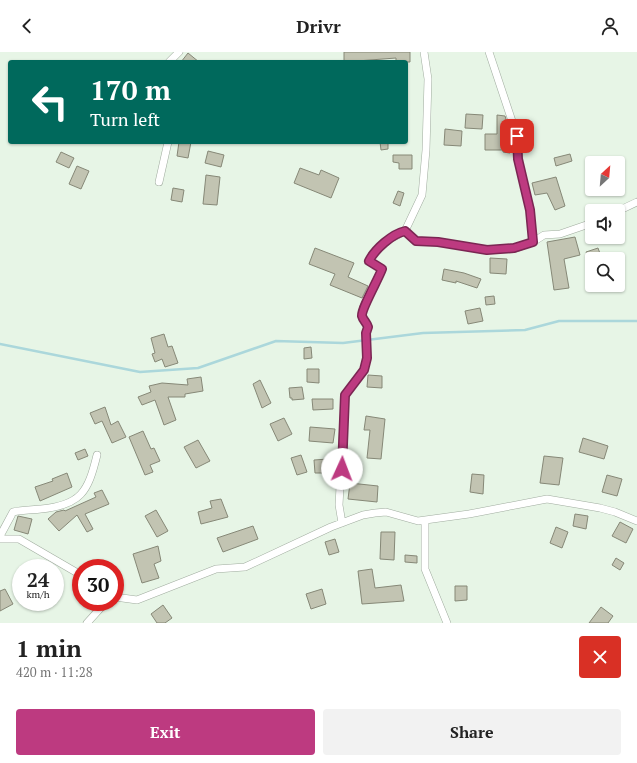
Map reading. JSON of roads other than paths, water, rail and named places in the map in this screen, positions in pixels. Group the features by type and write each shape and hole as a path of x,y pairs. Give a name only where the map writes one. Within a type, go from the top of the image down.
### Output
{"street":[{"path":"171,60 179,52"},
{"path":"342,523 339,505 345,395 364,370 367,358 366,333 368,327 362,315 363,308 374,290 382,269 369,261 373,253 390,239 405,231 422,195 426,150 428,79 424,52"},
{"path":"489,52 517,136 518,159 530,210 533,242"},
{"path":"159,182 168,144"},
{"path":"625,208 637,202"},
{"path":"405,231 416,241 438,242 487,250 514,248 533,242 544,235 560,234 585,225"},
{"path":"0,536 14,511 42,509 68,504 83,493 91,480 97,455"},
{"path":"124,598 137,600 216,568 244,567 342,523 363,515 380,512 386,512 418,521 469,514 547,499 607,510 637,521"},
{"path":"425,520 425,569 447,623"},
{"path":"0,540 19,539 72,570"},
{"path":"87,623 98,611"}],"waterway":[{"path":"0,344 140,372 198,368 276,341 343,343 423,333 525,330 559,321 637,321"}]}
